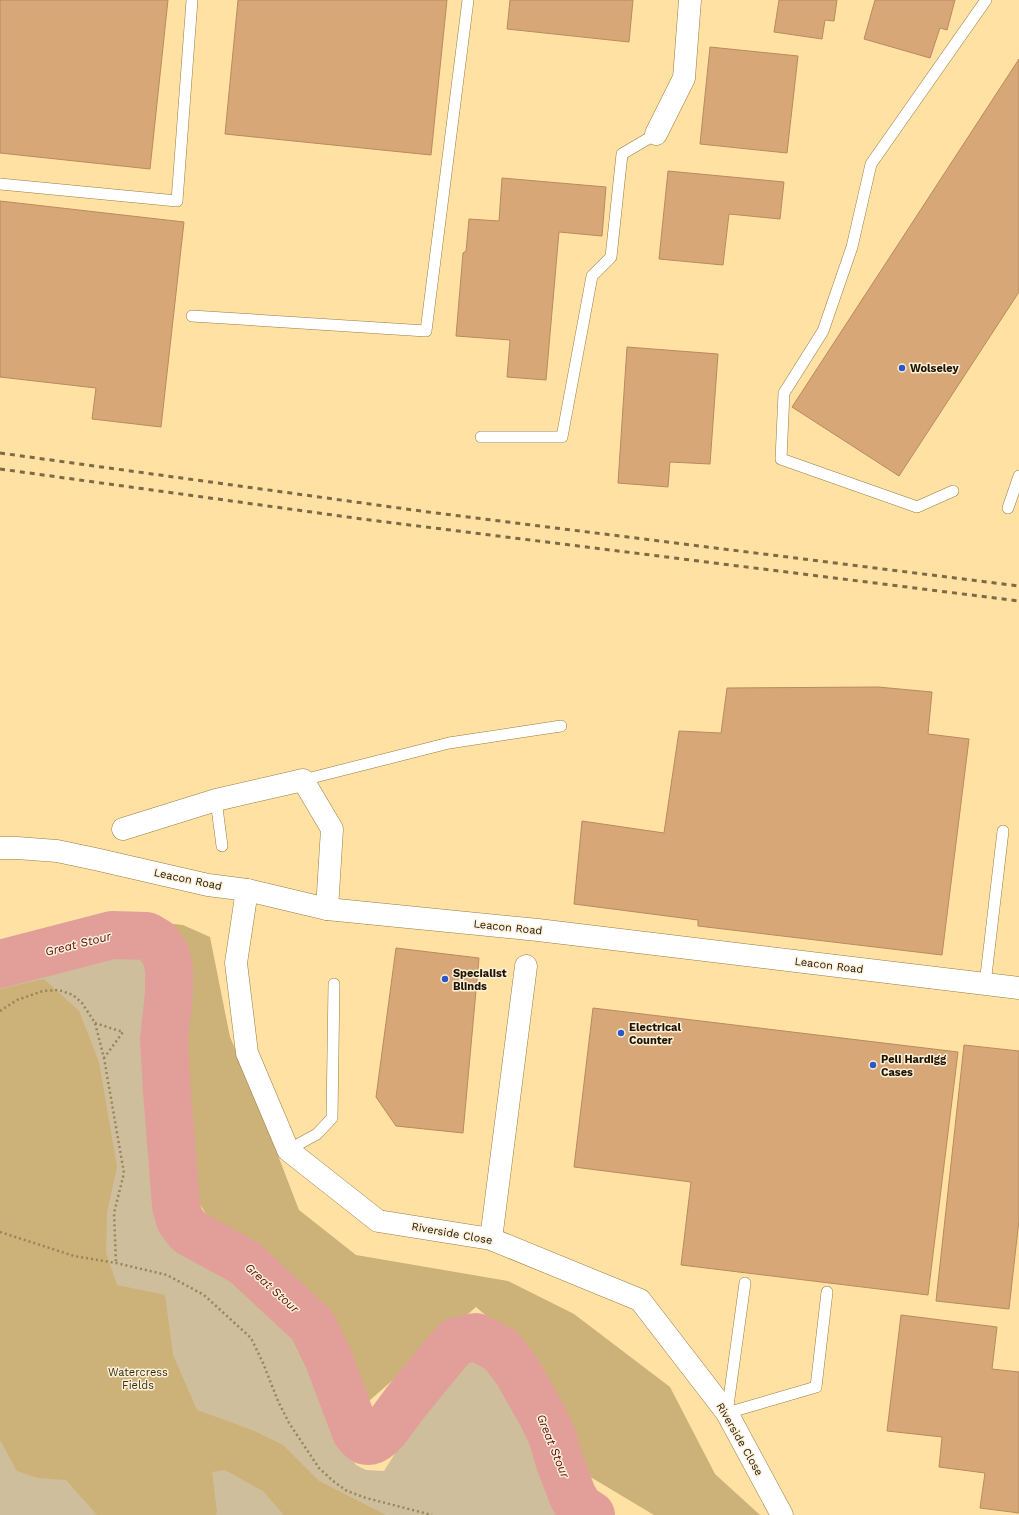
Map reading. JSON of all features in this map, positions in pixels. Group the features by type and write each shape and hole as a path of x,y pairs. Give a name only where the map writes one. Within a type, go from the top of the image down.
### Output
{"street":[{"path":"656,134 684,78 690,0"},
{"path":"123,830 216,800 304,780 332,830 327,909"},
{"name":"Leacon Road","path":"0,848 57,851 95,858 208,885 247,890 327,909 538,930 1019,988"},
{"name":"Riverside Close","path":"247,890 236,962 247,1053 288,1150 378,1220 491,1239 640,1300 727,1413 782,1515"},
{"path":"491,1239 526,966"}],"lane":[{"path":"0,184 177,201 192,0"},
{"path":"192,316 426,331 468,0"},
{"path":"953,491 917,507 781,459 784,393 823,331 852,247 871,164 986,0"},
{"path":"482,437 562,437 592,276 611,257 622,154 656,134"},
{"path":"1008,508 1019,476"},
{"path":"304,780 450,743 562,726"},
{"path":"216,800 222,846"},
{"path":"985,984 1002,831"},
{"path":"288,1150 317,1134 332,1118 334,984"},
{"path":"745,1283 727,1413 816,1387 827,1292"}],"path":[{"path":"0,1011 17,1000 43,991 59,990 73,995 82,1003 95,1023 104,1058 124,1173 114,1213 116,1263"},
{"path":"95,1023 123,1032 104,1058"},
{"path":"0,1232 74,1256 116,1263 167,1275 204,1296 251,1338 289,1423 319,1468 347,1491 366,1498 432,1515"}],"green space":[{"path":"165,923 183,925 210,937 230,1037 250,1083 299,1210 356,1255 508,1281 574,1314 670,1387 715,1474 760,1515 654,1515 582,1472 552,1387 507,1334 476,1307 369,1401 337,1333 315,1296 271,1260 213,1227 195,1195 183,1112 182,945"},
{"name":"Watercress Fields","path":"120,945 131,945 143,949 151,956 156,969 157,984 147,1014 145,1067 150,1099 150,1132 162,1212 174,1240 183,1247 234,1272 277,1308 308,1345 322,1378 335,1424 356,1465 366,1470 384,1471 418,1417 468,1353 481,1348 493,1356 500,1364 544,1454 545,1471 559,1497 572,1515 0,1515 0,973 23,967 63,960"},
{"path":"44,979 79,1011 99,1062 117,1167 107,1212 106,1253 117,1285 165,1295 173,1355 197,1410 252,1430 283,1445 319,1481 386,1515 284,1515 263,1491 225,1470 212,1472 217,1512 216,1515 97,1515 66,1480 38,1478 17,1471 0,1440 0,989"}],"building":[{"path":"0,0 168,0 150,169 0,153"},
{"path":"238,0 447,0 431,155 225,134"},
{"path":"510,0 633,0 629,42 507,29"},
{"path":"779,0 837,0 834,21 825,20 822,39 774,32"},
{"path":"875,0 955,0 947,30 940,28 930,58 864,39"},
{"path":"710,47 798,56 787,153 700,144"},
{"path":"1019,59 1019,292 899,476 792,407"},
{"path":"668,171 784,182 780,219 729,214 723,265 659,259"},
{"path":"502,178 606,187 602,236 559,232 546,380 507,377 510,340 456,336 463,253 466,251 469,219 499,221"},
{"path":"0,201 184,222 161,427 92,419 96,388 0,377"},
{"path":"627,347 718,354 710,464 670,462 668,487 618,483"},
{"path":"878,687 932,692 928,734 969,739 942,955 698,926 698,920 574,904 582,821 664,833 679,731 721,733 727,688"},
{"path":"396,948 479,958 463,1133 396,1126 376,1097"},
{"path":"593,1008 958,1052 928,1295 681,1265 691,1182 574,1167"},
{"path":"964,1045 1019,1051 1019,1220 1009,1309 936,1301"},
{"path":"901,1315 997,1327 992,1369 1019,1372 1019,1513 980,1508 985,1473 939,1467 942,1437 887,1431"}],"waterway":[{"name":"Great Stour","path":"0,964 112,935 147,936 157,942 166,955 169,969 169,993 164,1040 176,1206 180,1220 189,1232 244,1262 312,1325 328,1358 356,1432 363,1440 370,1441 378,1437 385,1430 405,1403 457,1341 476,1337 501,1350 517,1371 542,1415 552,1436 560,1463 573,1497 580,1508 591,1515"}],"railway":[{"path":"0,453 428,512 1019,586"},
{"path":"0,469 362,519 1019,601"}],"place":[{"name":"Wolseley","path":"902,368"},
{"name":"Specialist Blinds","path":"445,979"},
{"name":"Electrical Counter","path":"621,1033"},
{"name":"Peli Hardigg Cases","path":"873,1065"}]}
